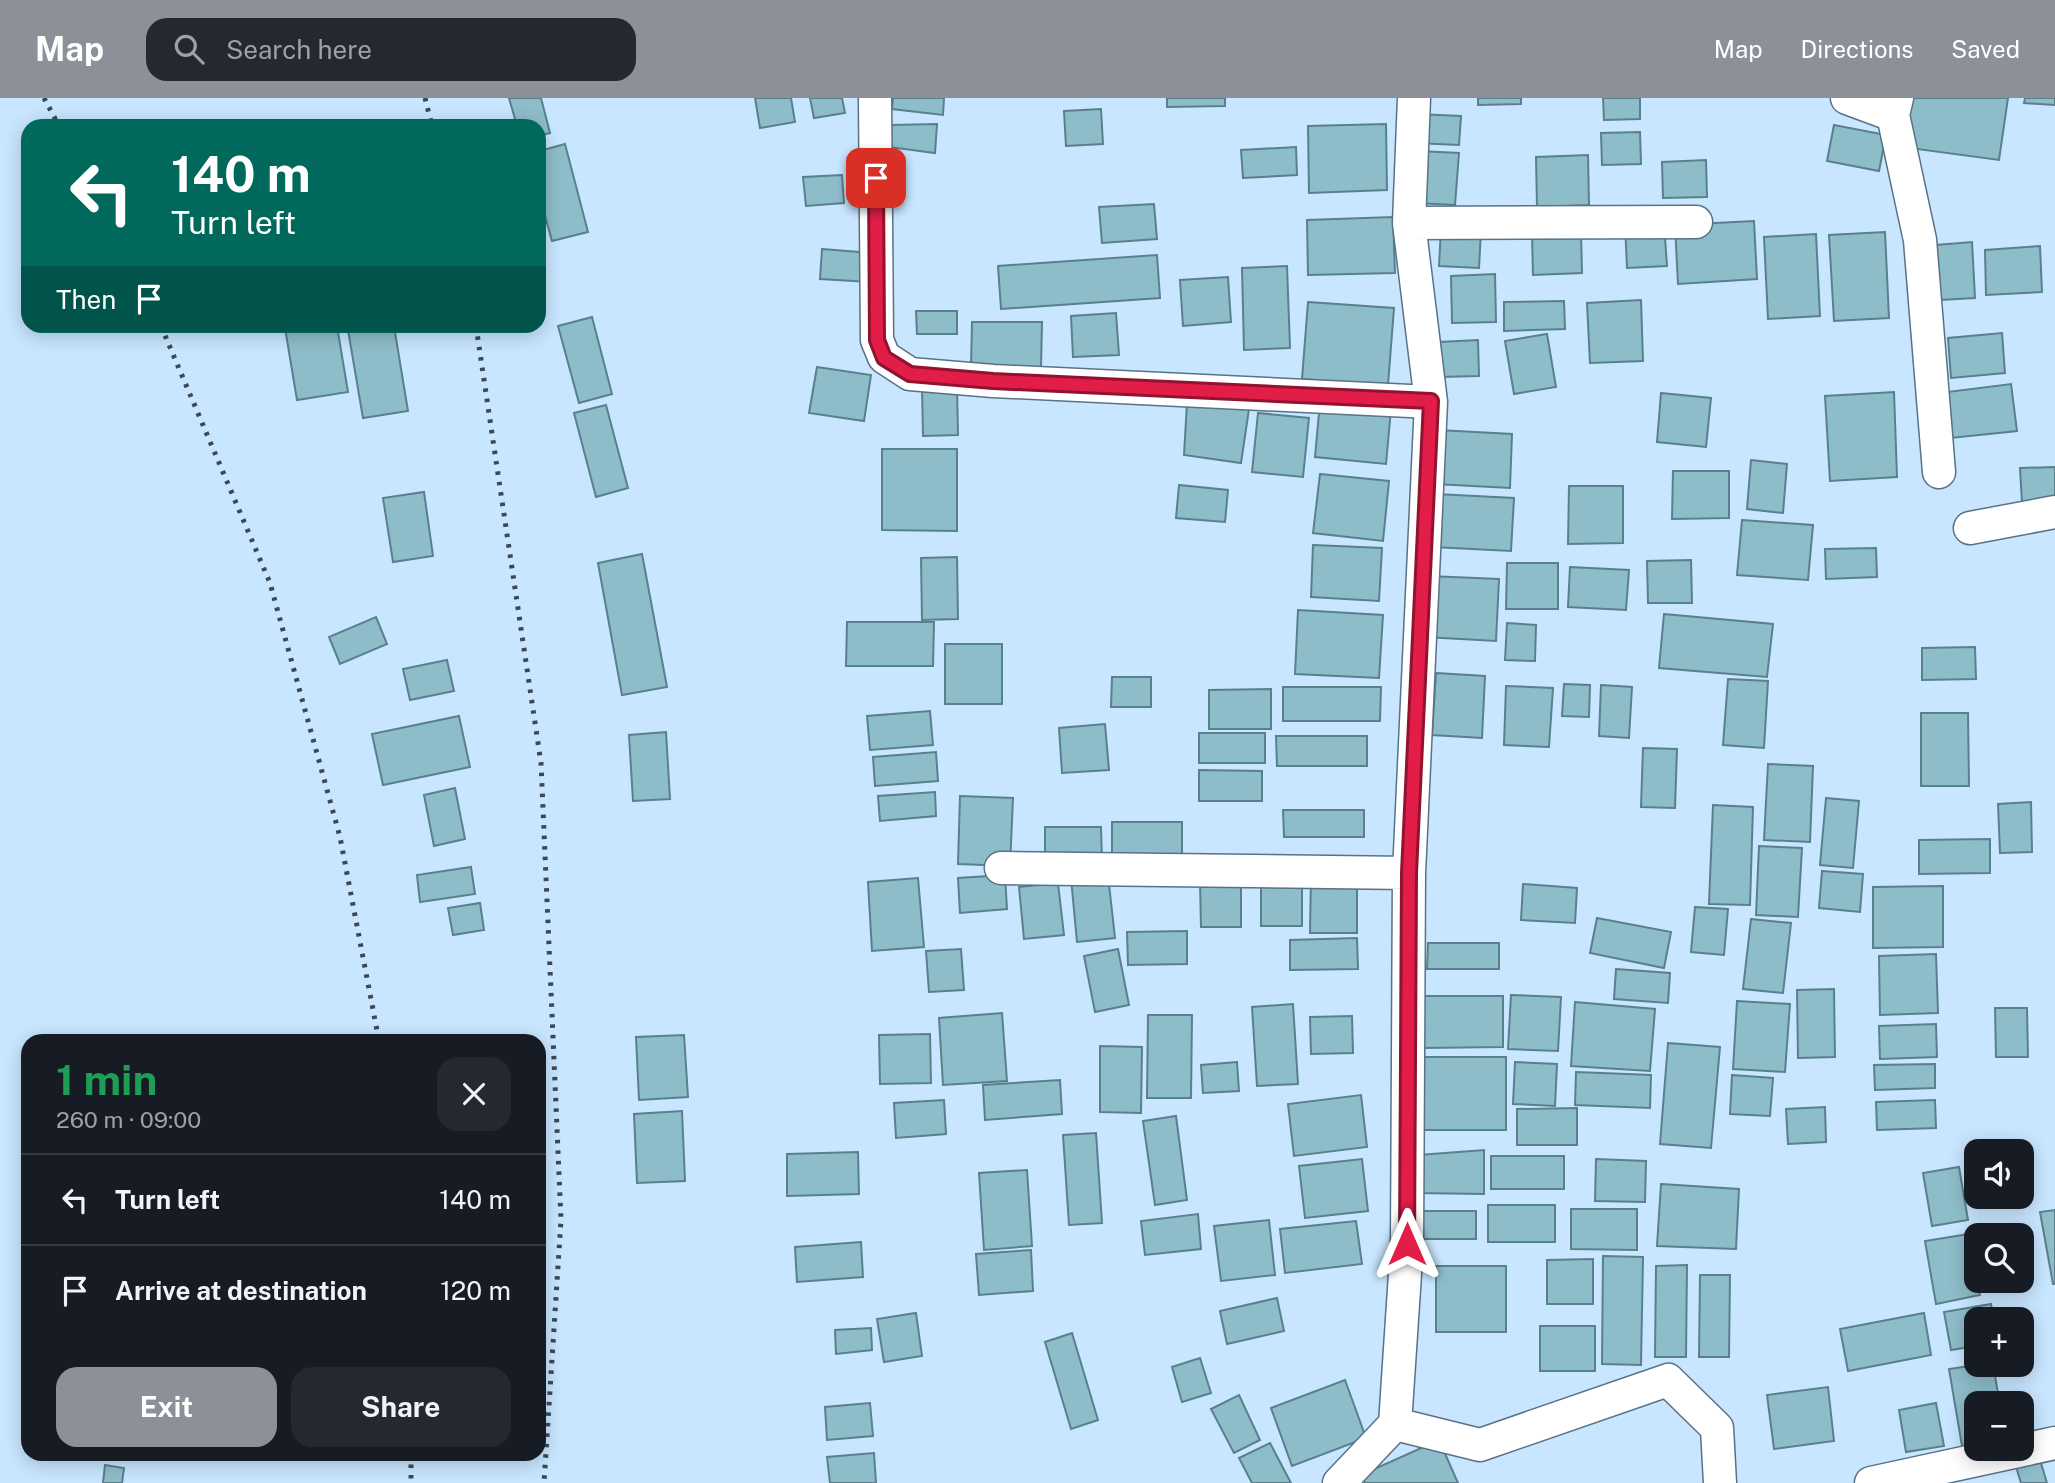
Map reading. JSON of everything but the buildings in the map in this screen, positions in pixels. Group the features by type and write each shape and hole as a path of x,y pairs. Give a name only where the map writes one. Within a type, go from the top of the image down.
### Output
{"street":[{"path":"875,98 877,340 884,358 910,374 993,381 1431,401"},
{"path":"1339,1483 1395,1424 1407,1244 1409,873 1431,401 1409,223 1414,98"},
{"path":"1847,98 1895,107 1920,240 1938,472"},
{"path":"1409,223 1696,222"},
{"path":"1970,528 2055,512"},
{"path":"1002,868 1409,873"},
{"path":"1395,1424 1480,1445 1668,1380 1717,1428 1720,1483"},
{"path":"1871,1483 2055,1443"}],"railway":[{"path":"44,98 55,119"},
{"path":"425,98 430,119"},
{"path":"164,333 270,583 340,837 378,1034"},
{"path":"477,333 541,763 561,1220 546,1452"},
{"path":"411,1461 411,1483"},
{"path":"544,1483 545,1461"}],"route":[{"path":"876,178 877,340 884,358 910,374 993,381 1431,401 1409,873 1407,1244"}]}
